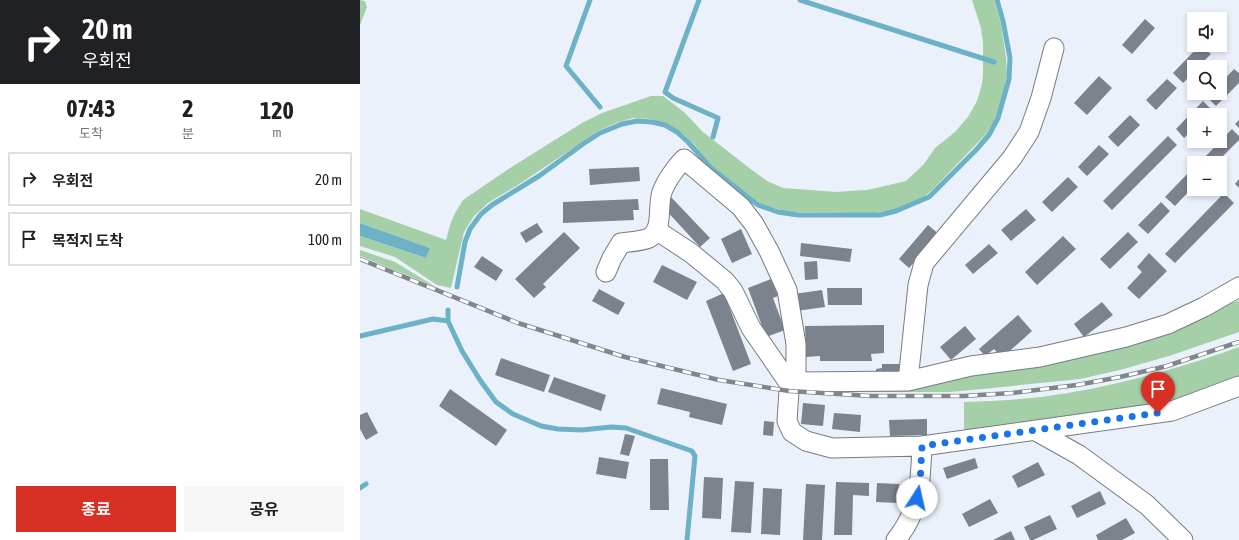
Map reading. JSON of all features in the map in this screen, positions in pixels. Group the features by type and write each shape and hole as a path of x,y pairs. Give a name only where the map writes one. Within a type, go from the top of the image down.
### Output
{"street":[{"path":"908,381 918,285 924,263 1012,158 1029,132 1041,98 1054,48"},
{"path":"606,272 621,243 649,238 656,230 658,225 659,200 662,191 679,164 684,159 741,207 754,224 769,251 786,290 796,344 793,384 787,420 792,432 806,441 832,448 922,446 1172,412 1239,386"},
{"path":"656,230 691,253 725,281 733,291 751,328 793,384"},
{"path":"793,384 908,381 971,366 1040,357 1126,337 1168,324 1204,307 1239,287"},
{"path":"1036,431 1079,455 1147,505 1183,540"},
{"path":"896,540 907,527 914,512 920,484 922,446"}],"green space":[{"path":"360,0 365,1 367,7 360,25"},
{"path":"972,0 994,0 1001,24 1007,74 1000,105 994,121 986,134 935,187 923,198 896,209 876,213 787,212 761,204 712,167 693,143 683,134 668,124 651,119 633,118 600,130 518,185 488,203 474,216 464,232 451,288 437,285 395,257 360,246 360,236 426,258 430,248 360,223 360,209 446,240 455,213 463,200 510,168 582,123 602,113 651,96 663,96 684,112 703,132 748,167 767,181 783,188 837,192 867,190 906,181 924,164 935,148 955,132 968,117 977,101 982,84 983,43 981,28"},
{"path":"360,250 395,262 436,287 360,256"},
{"path":"1239,301 1239,332 1169,356 1120,370 1080,379 950,392 872,392 813,389 882,387"},
{"path":"1239,347 1239,382 1172,409 964,432 964,402 1031,398 1092,389 1166,371"}],"water":[{"path":"360,223 430,248 426,258 360,236"}],"building":[{"path":"1145,19 1155,28 1132,54 1122,45"},
{"path":"1193,52 1209,52 1211,54 1205,60 1187,60 1187,79 1183,83 1173,73"},
{"path":"1234,69 1239,73 1239,83 1227,95 1227,76"},
{"path":"1099,76 1112,88 1087,115 1074,103"},
{"path":"1167,79 1177,88 1156,110 1146,100"},
{"path":"1210,100 1222,100 1216,106"},
{"path":"1203,101 1210,108 1196,108"},
{"path":"1130,115 1140,125 1118,147 1108,137"},
{"path":"1187,118 1187,135 1184,138 1176,129"},
{"path":"1239,120 1239,128 1235,124"},
{"path":"1232,129 1239,136 1239,140 1223,156 1206,156 1214,148 1227,148 1227,134"},
{"path":"1168,136 1177,145 1112,210 1103,201"},
{"path":"1099,145 1109,154 1087,176 1078,167"},
{"path":"639,167 640,181 590,185 589,169"},
{"path":"1187,174 1187,193 1175,206 1165,197"},
{"path":"1068,177 1078,187 1052,212 1042,202"},
{"path":"1239,179 1239,188 1235,184"},
{"path":"1221,196 1227,196 1234,203 1175,263 1165,254"},
{"path":"671,197 710,238 700,247 662,206"},
{"path":"638,199 639,210 633,210 634,220 563,223 563,202"},
{"path":"1161,202 1170,211 1148,234 1138,225"},
{"path":"1026,209 1036,220 1011,241 1001,230"},
{"path":"537,223 543,232 526,243 520,233"},
{"path":"928,225 939,234 909,268 899,259"},
{"path":"741,229 752,254 732,263 721,239"},
{"path":"564,232 580,248 543,284 546,287 534,298 515,279"},
{"path":"1128,232 1138,242 1110,269 1100,259"},
{"path":"1063,236 1076,249 1037,285 1025,272"},
{"path":"801,243 852,249 850,262 800,256"},
{"path":"989,244 998,253 973,274 965,265"},
{"path":"1149,253 1167,271 1139,299 1127,288 1142,272 1137,267"},
{"path":"482,256 503,270 496,281 474,267"},
{"path":"817,261 818,279 805,280 804,262"},
{"path":"662,265 697,282 687,300 653,282"},
{"path":"771,279 778,296 773,298 785,330 766,337 748,288"},
{"path":"827,288 862,288 862,305 828,305"},
{"path":"599,289 625,303 618,315 592,301"},
{"path":"822,290 825,307 796,311 794,294"},
{"path":"724,293 751,364 733,371 706,301"},
{"path":"1102,302 1113,315 1084,337 1074,324"},
{"path":"1018,315 1032,331 1002,358 994,349 985,356 979,349"},
{"path":"884,325 884,353 871,354 872,361 820,361 820,356 806,357 805,326"},
{"path":"965,326 976,339 951,360 940,347"},
{"path":"501,358 550,375 544,392 495,375"},
{"path":"882,364 903,364 903,376 876,376 876,369 882,368"},
{"path":"554,377 606,395 601,411 548,392"},
{"path":"661,388 727,404 722,425 689,417 690,412 657,404"},
{"path":"450,389 507,430 496,446 439,406"},
{"path":"803,403 825,405 823,426 801,424"},
{"path":"367,412 378,433 366,440 360,429 360,415"},
{"path":"834,413 861,415 860,432 832,429"},
{"path":"927,419 927,435 890,436 889,420"},
{"path":"764,421 774,422 773,436 763,435"},
{"path":"625,434 635,436 629,456 620,454"},
{"path":"599,457 629,462 626,479 596,474"},
{"path":"975,458 978,468 947,479 943,468"},
{"path":"650,459 668,459 669,510 650,510"},
{"path":"1038,462 1045,475 1018,488 1012,476"},
{"path":"704,477 723,478 721,519 702,518"},
{"path":"735,481 754,482 751,533 731,532"},
{"path":"836,482 869,483 869,496 853,495 852,535 834,535"},
{"path":"877,483 899,484 898,503 876,502"},
{"path":"806,484 825,485 822,540 803,540"},
{"path":"763,488 782,489 780,535 761,534"},
{"path":"1100,491 1106,504 1077,518 1071,506"},
{"path":"990,499 998,513 969,527 962,514"},
{"path":"1050,515 1057,529 1030,540 1024,527"},
{"path":"1126,518 1135,533 1122,540 1098,540 1096,535"},
{"path":"1011,531 1015,540 993,540"}],"waterway":[{"path":"590,0 566,66 600,107"},
{"path":"699,0 665,92 673,98 718,118 713,137"},
{"path":"800,0 994,62"},
{"path":"457,287 465,242 470,229 481,214 492,205 539,176 600,133 622,124 637,121 665,125 677,132 711,168 758,205 778,212 798,215 880,215 896,211 929,197 976,150 989,135 998,118 1009,79 1010,58 1003,21 997,0"},
{"path":"448,310 448,321 462,351 480,380 496,402 513,414 541,426 558,429 582,430 611,427 626,428 692,451 695,456 687,540"},
{"path":"360,336 433,319 448,321"},
{"path":"360,488 366,484"}],"railway":[{"path":"360,259 518,323 625,357 719,380 789,391 871,396 963,396 1012,393 1077,385 1120,377 1167,366 1239,342"}],"route":[{"path":"917,498 920,484 922,446 1158,413"}]}
